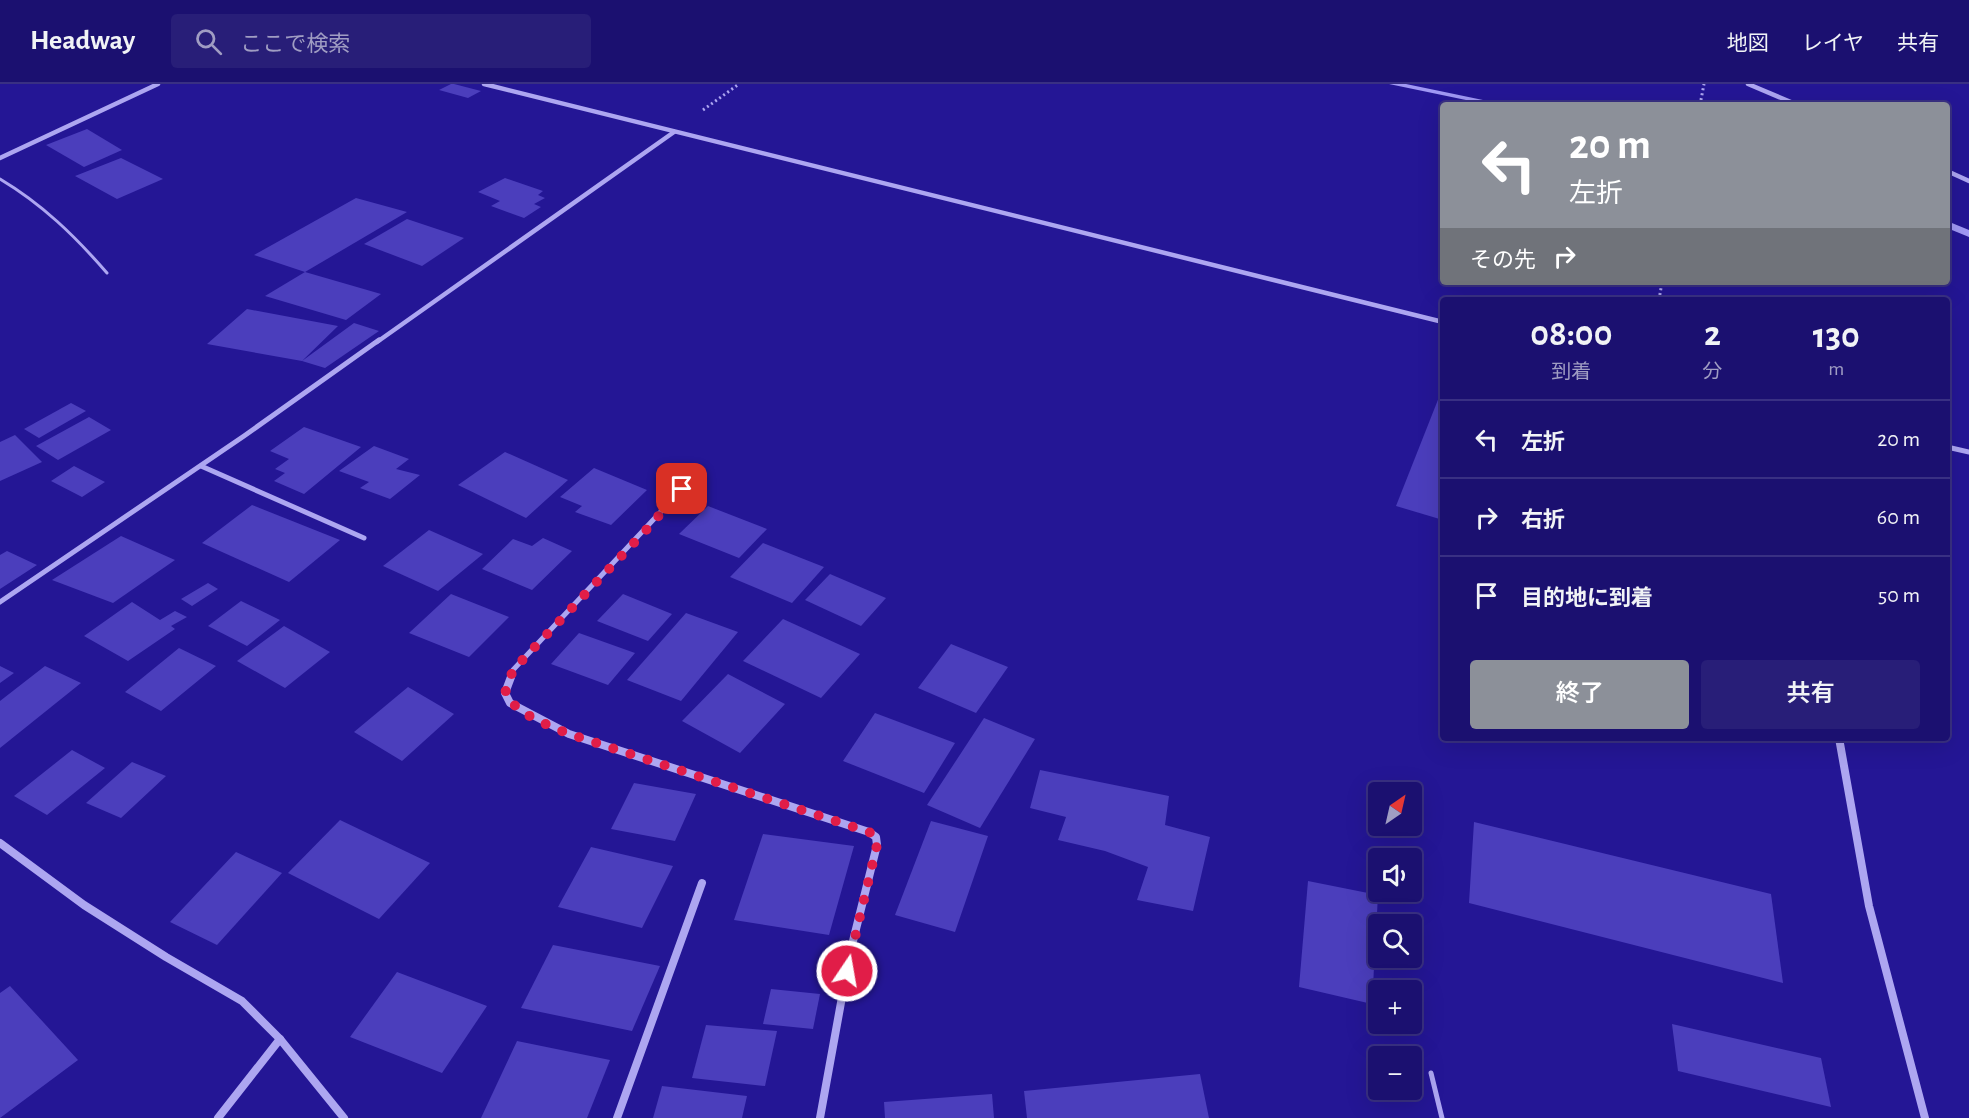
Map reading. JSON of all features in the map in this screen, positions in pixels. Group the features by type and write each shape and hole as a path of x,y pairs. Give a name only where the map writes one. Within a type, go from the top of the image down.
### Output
{"street":[{"path":"0,158 158,84"},
{"path":"484,84 1440,321"},
{"path":"1748,84 1791,102"},
{"path":"0,602 201,466 674,132"},
{"path":"1950,172 1969,181"},
{"path":"1950,448 1969,452"},
{"path":"201,466 364,538"},
{"path":"682,489 513,670 505,693 510,703 544,723 569,734 869,832 876,837 877,845 839,1007 820,1118"},
{"path":"1840,741 1869,906 1925,1118"},
{"path":"0,843 84,905 166,957 242,1001 280,1040 344,1118"},
{"path":"617,1118 702,883"},
{"path":"218,1118 280,1040"}],"lane":[{"path":"0,179 24,193 81,241 108,273"},
{"path":"1431,1073 1442,1118"}],"path":[{"path":"674,132 739,84"},
{"path":"1701,102 1704,84"}],"building":[{"path":"451,84 481,91 468,98 439,90"},
{"path":"87,129 122,150 84,167 46,145"},
{"path":"121,158 163,179 117,199 75,176"},
{"path":"505,178 543,191 538,195 545,198 534,204 541,207 524,218 491,206 500,201 478,192"},
{"path":"356,198 407,212 305,272 254,255"},
{"path":"407,219 464,238 422,266 364,244"},
{"path":"305,272 381,294 346,320 265,296"},
{"path":"247,309 338,326 302,361 207,344"},
{"path":"354,323 379,331 325,368 302,361"},
{"path":"1440,395 1440,519 1396,506"},
{"path":"71,403 86,411 39,438 24,429"},
{"path":"89,417 111,430 58,460 36,446"},
{"path":"304,427 361,447 304,494 274,481 285,473 275,469 289,459 270,451"},
{"path":"15,435 42,462 0,481 0,442"},
{"path":"374,446 409,459 396,469 420,475 390,499 360,488 369,482 339,471"},
{"path":"505,452 568,480 526,518 458,485"},
{"path":"74,466 105,482 82,497 51,481"},
{"path":"594,468 647,490 611,525 575,512 582,506 560,497"},
{"path":"252,505 340,540 289,582 202,543"},
{"path":"708,506 767,529 739,558 679,534"},
{"path":"429,530 483,554 438,591 383,566"},
{"path":"121,536 175,560 113,603 52,580"},
{"path":"543,538 572,551 532,590 482,569 513,539 532,546"},
{"path":"763,543 824,567 792,603 730,577"},
{"path":"7,551 37,565 0,589 0,555"},
{"path":"830,574 886,598 861,626 805,600"},
{"path":"208,583 218,589 192,606 181,599"},
{"path":"451,594 509,617 469,657 409,633"},
{"path":"623,594 672,614 648,641 597,621"},
{"path":"241,601 280,620 247,646 208,626"},
{"path":"132,602 160,620 175,611 187,617 171,626 175,629 128,661 84,636"},
{"path":"686,613 738,632 681,701 627,680"},
{"path":"783,619 860,654 821,698 743,661"},
{"path":"284,626 330,652 285,688 237,661"},
{"path":"579,633 635,653 608,685 551,664"},
{"path":"951,644 1008,667 976,713 918,688"},
{"path":"179,648 216,666 161,711 125,692"},
{"path":"0,666 14,673 0,683"},
{"path":"45,666 81,683 0,748 0,701"},
{"path":"728,674 785,704 740,753 682,721"},
{"path":"408,687 454,714 402,761 354,732"},
{"path":"875,713 955,743 924,793 843,761"},
{"path":"984,718 1035,739 980,828 927,805"},
{"path":"72,750 105,768 47,815 14,796"},
{"path":"132,762 166,776 121,818 86,803"},
{"path":"1040,770 1169,796 1165,825 1210,837 1193,911 1137,900 1148,867 1105,851 1058,840 1066,817 1030,808"},
{"path":"634,783 696,794 675,841 611,829"},
{"path":"340,820 430,863 379,919 288,873"},
{"path":"931,821 988,836 955,932 895,915"},
{"path":"1474,822 1771,894 1783,983 1469,903"},
{"path":"763,834 854,846 829,935 734,920"},
{"path":"591,847 673,866 642,928 558,907"},
{"path":"236,852 282,873 217,945 170,922"},
{"path":"1308,881 1368,893 1368,902 1378,902 1377,914 1368,914 1368,968 1374,968 1373,980 1368,980 1368,1003 1299,987"},
{"path":"553,945 660,966 632,1031 521,1008"},
{"path":"397,972 487,1006 442,1073 350,1037"},
{"path":"10,986 78,1060 0,1118 0,993"},
{"path":"771,989 820,994 813,1029 763,1024"},
{"path":"1672,1024 1821,1058 1831,1107 1678,1071"},
{"path":"706,1025 777,1031 765,1086 692,1078"},
{"path":"517,1041 610,1060 587,1118 481,1118"},
{"path":"1200,1074 1209,1118 1027,1118 1024,1091"},
{"path":"662,1086 747,1096 742,1118 653,1118"},
{"path":"992,1094 994,1118 885,1118 884,1102"}],"waterway":[{"path":"1393,84 1487,102"},
{"path":"1950,225 1969,234"}],"route":[{"path":"682,489 513,670 505,693 510,703 544,723 569,734 869,832 876,837 877,845 847,971"}]}
